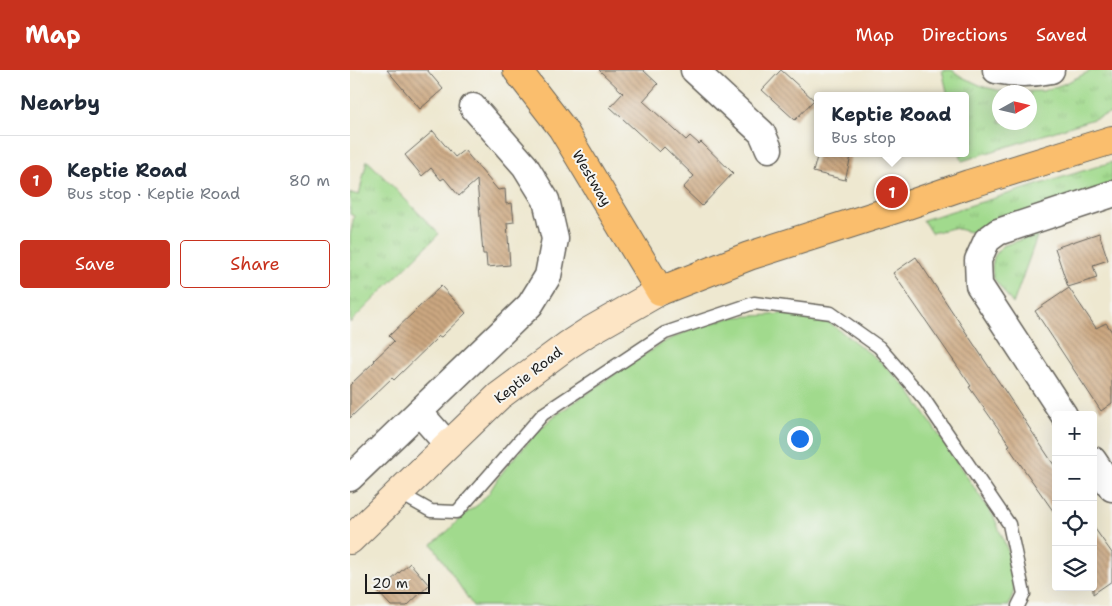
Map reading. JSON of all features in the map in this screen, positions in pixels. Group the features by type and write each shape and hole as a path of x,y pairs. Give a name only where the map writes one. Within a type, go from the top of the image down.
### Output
{"main road":[{"name":"Westway","path":"517,70 562,128 660,291"},
{"name":"Keptie Road","path":"350,540 499,396 560,350 660,291 749,256 969,184 1112,140"}],"street":[{"path":"694,70 762,133 769,149"},
{"path":"996,70 1010,73 1035,73 1051,70"},
{"path":"350,478 530,305 548,276 555,239 546,200 525,166 473,107"},
{"path":"1061,411 979,285 978,260 988,240 998,232 1112,194"},
{"path":"419,412 448,445"},
{"path":"1097,466 1112,488"}],"lane":[{"path":"399,493 431,511 457,512 543,414 665,333 754,303 831,313 879,347 924,398 1009,524 1024,594 1018,606"}],"green space":[{"path":"942,70 952,70 962,77 992,89 992,130 1037,130 1037,91 1066,83 1092,70 1112,70 1112,113 962,161 961,157 969,157 969,92 947,92"},
{"path":"367,160 439,234 350,323 350,236 354,216 350,214 350,193 359,195"},
{"path":"1112,162 1112,184 979,234 953,228 931,233 923,220"},
{"path":"1038,234 1013,304 993,277 994,257 1002,246"},
{"path":"794,312 826,320 881,362 908,389 994,517 1010,556 1014,590 1009,606 473,606 432,544 462,516 479,504 508,465 552,418 664,342 694,328 733,317"}],"building":[{"path":"387,70 427,70 443,89 420,109"},
{"path":"599,70 643,70 658,84 643,101 686,140 690,136 699,144 701,142 733,173 702,206 683,188 694,176 664,147 659,152 610,107 623,93"},
{"path":"781,70 814,100 795,120 762,90"},
{"path":"433,131 455,157 464,150 498,190 505,189 506,204 512,203 514,222 507,223 510,265 487,267 486,254 483,254 477,180 459,196 444,178 441,180 431,168 422,176 405,155"},
{"path":"817,157 851,157 845,180 813,172"},
{"path":"1099,233 1108,260 1093,265 1097,278 1068,287 1055,248"},
{"path":"916,257 1052,462 1052,509 969,387 971,386 893,273"},
{"path":"441,286 466,313 350,418 350,385 394,341 389,336"},
{"path":"1069,288 1096,328 1106,323 1112,332 1112,403 1101,411 1035,311"},
{"path":"1097,532 1112,553 1112,581 1093,594 1093,591 1097,591"},
{"path":"410,563 429,585 407,606 391,606 378,592"}],"place":[{"name":"Keptie Road","path":"892,192"}]}
